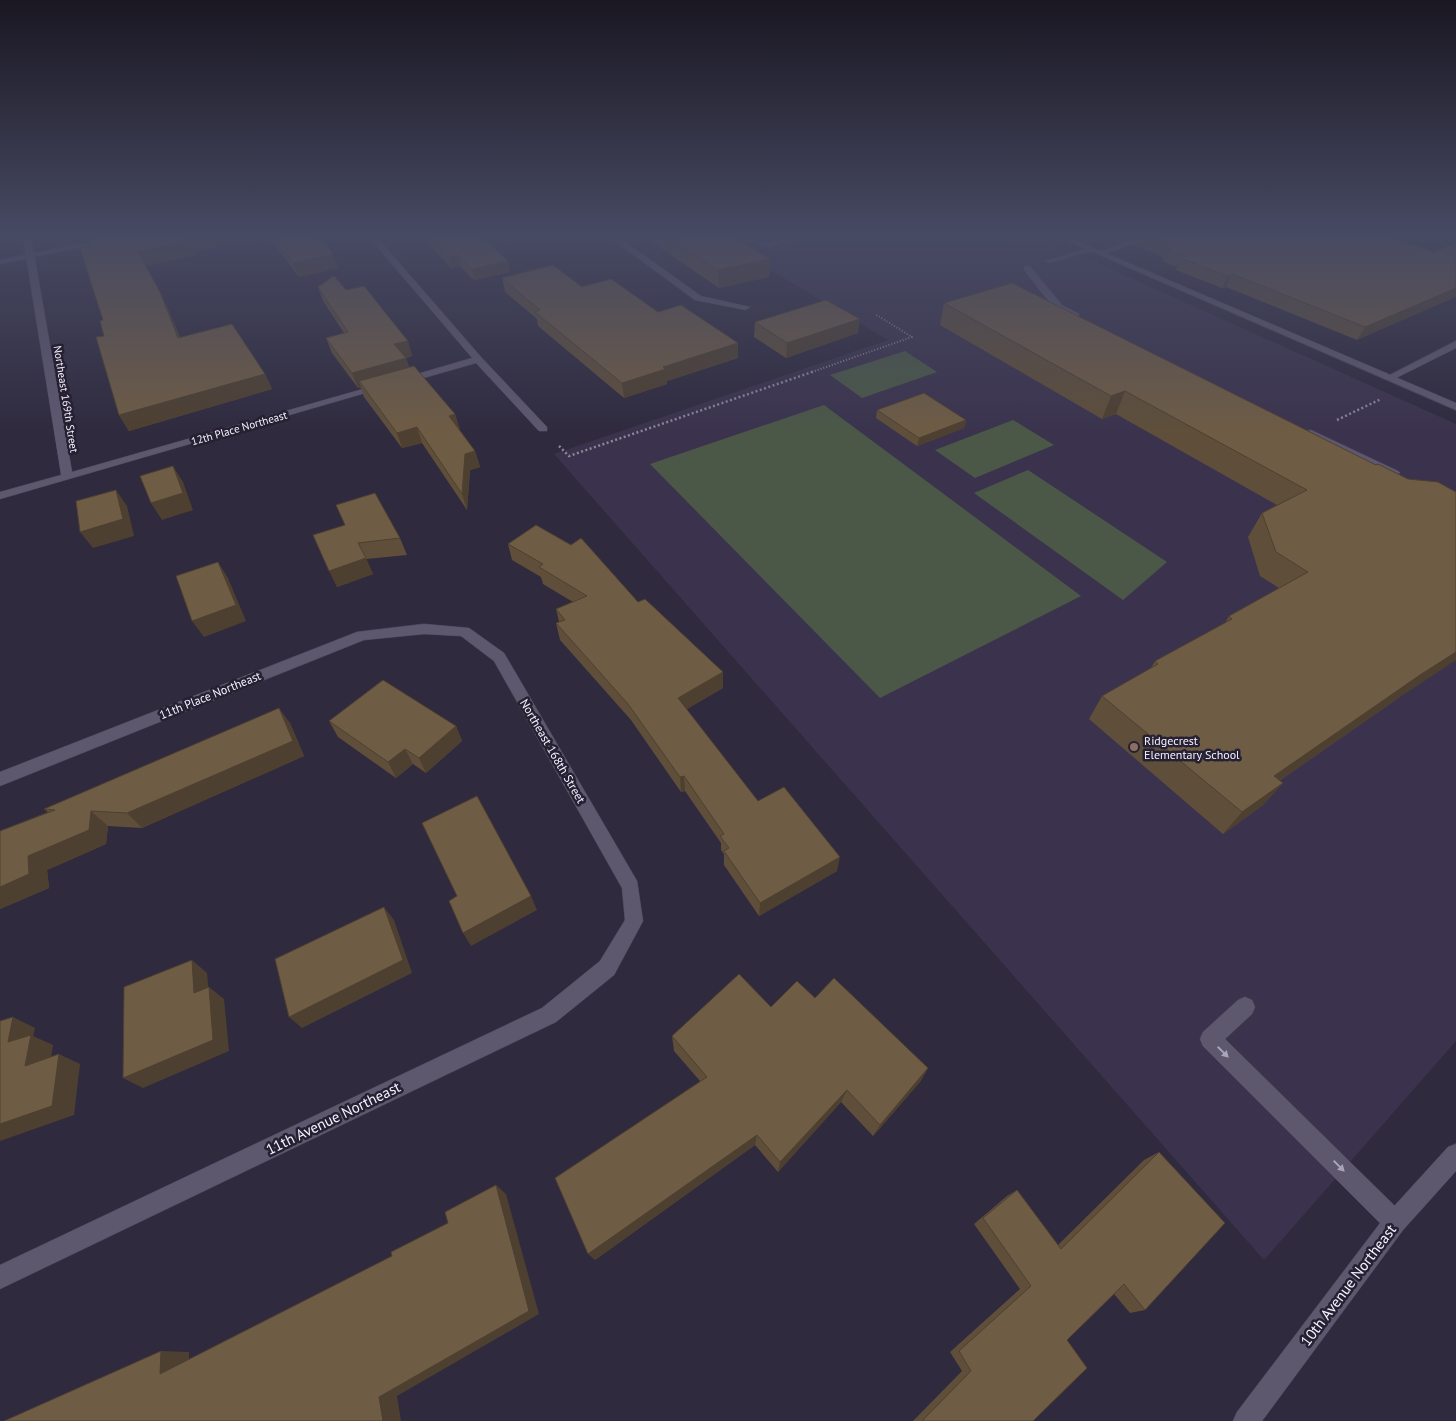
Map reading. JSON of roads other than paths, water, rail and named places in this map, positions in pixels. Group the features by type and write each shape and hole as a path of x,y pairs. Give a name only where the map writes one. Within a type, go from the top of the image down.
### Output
{"street":[{"name":"Northeast 169th Street","path":"38,302 67,477"},
{"path":"429,302 478,359 544,429"},
{"path":"721,302 746,307"},
{"path":"1054,302 1058,307 1085,320"},
{"path":"1214,302 1456,407"},
{"path":"1389,378 1456,344"},
{"name":"12th Place Northeast","path":"0,496 478,359"},
{"path":"1302,428 1405,479"},
{"name":"11th Place Northeast","path":"0,779 362,635 424,629"},
{"name":"Northeast 168th Street","path":"424,629 464,632 499,657 631,887 634,921"},
{"name":"11th Avenue Northeast","path":"0,1277 549,1015 607,968 634,921"},
{"path":"1245,1007 1210,1039 1395,1222"},
{"name":"10th Avenue Northeast","path":"1246,1421 1395,1222 1456,1155"}],"place":[{"name":"Ridgecrest Elementary School","path":"1134,747"}]}
